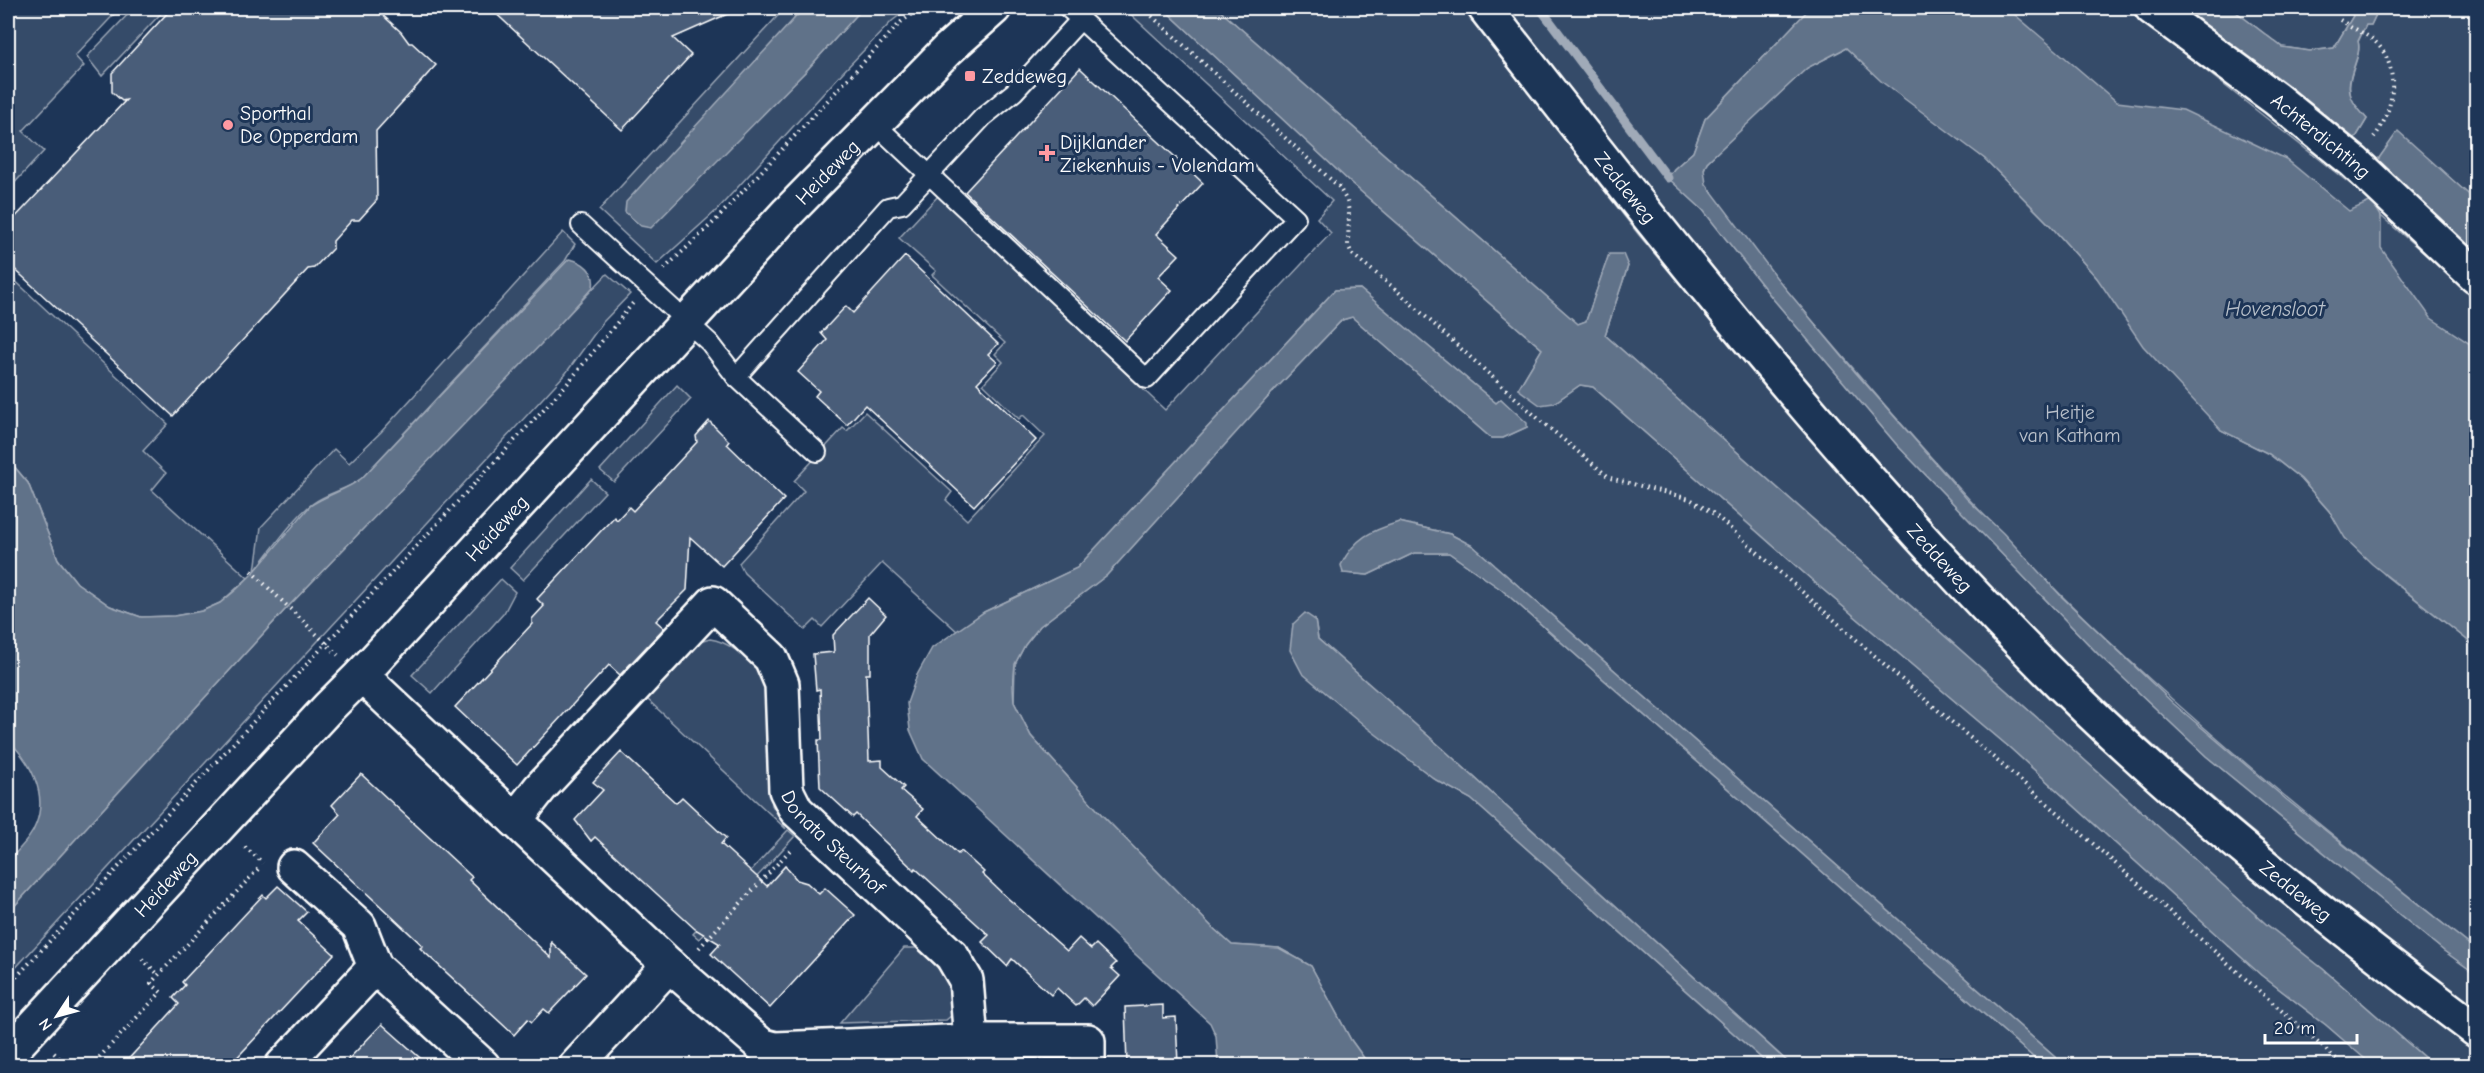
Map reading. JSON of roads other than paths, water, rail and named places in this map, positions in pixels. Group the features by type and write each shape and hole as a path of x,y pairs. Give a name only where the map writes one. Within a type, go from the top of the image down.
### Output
{"street":[{"name":"Heideweg","path":"8,1054 320,716 361,675 685,322 874,123 947,50 994,8"},
{"name":"Zeddeweg","path":"1485,8 1746,338 1831,437 2038,662 2121,740 2222,829 2330,919 2476,1030"},
{"name":"Achterdichting","path":"2152,8 2276,99 2354,162 2476,277"},
{"name":"Donata Steurhof","path":"515,820 540,788 712,603 771,658 782,684 786,790 796,810 952,956 966,980 971,1041"},
{"path":"361,675 674,969 761,1045 775,1049 971,1041 1088,1041 1088,1065"},
{"path":"278,866 359,926 375,967 483,1065"},
{"path":"282,1065 375,967"},
{"path":"576,1065 674,969"}],"lane":[{"path":"736,377 888,207 903,204 930,176 983,117 1014,92 1074,14 1296,218 1147,380 930,176 874,123"},
{"path":"581,225 720,354 736,377 817,452"}],"water":[{"path":"804,8 863,8 806,71 651,228 641,226 625,212 626,202"},
{"path":"1163,8 1217,8 1578,324 1586,321 1609,254 1623,254 1628,266 1605,335 2069,746 2266,924 2323,969 2433,1065 2372,1065 2326,1025 2261,975 2009,747 1820,587 1593,387 1580,385 1554,403 1540,405 1518,389 1542,349 1350,182"},
{"name":"Hovensloot","path":"1810,8 2007,8 2117,102 2183,110 2286,159 2349,211 2372,201 2381,216 2381,248 2431,318 2476,348 2476,647 2372,564 2345,538 2330,512 2301,479 2269,454 2221,430 2143,346 2097,278 2050,225 1985,159 1882,82 1846,48 1807,68 1707,162 1704,169 1706,184 1776,277 1856,373 1967,499 2003,533 2062,597 2174,704 2287,800 2476,950 2476,974 2444,951 2206,756 2098,654 1897,445 1774,300 1703,210 1668,178 1674,169 1693,152 1705,119"},
{"path":"2183,8 2231,8 2282,47 2310,51 2334,48 2353,16 2351,12 2353,8 2379,8 2371,25 2366,25 2358,41 2358,54 2349,84 2353,102 2367,119 2355,139 2283,81"},
{"path":"2398,131 2476,201 2476,254 2377,161"},
{"path":"569,259 587,268 592,277 593,287 545,340 284,611 8,913 8,862 34,829 40,801 35,778 30,768 8,740 8,459 28,483 58,559 77,583 110,606 141,617 174,616 202,611 220,603 237,589 310,506 362,478"},
{"path":"1360,289 1496,403 1501,399 1527,423 1527,427 1503,438 1491,438 1352,317 1342,320 1269,396 1107,575 1040,626 1025,645 1015,664 1014,702 1031,736 1102,815 1232,945 1279,948 1311,966 1351,1040 1369,1065 1218,1065 1216,1036 1210,1023 923,759 910,730 907,703 917,675 932,648 984,612 1077,568 1335,290"},
{"path":"1399,522 1450,534 1473,546 2064,1065 2042,1065 1502,590 1449,553 1414,553 1368,575 1343,573 1341,565 1358,541 1372,532"},
{"path":"1305,613 1315,620 1318,639 1442,748 1791,1065 1769,1065 1471,799 1436,780 1365,726 1302,673 1290,650 1293,624"}],"waterway":[{"path":"1540,8 1668,178"}],"place":[{"name":"Zeddeweg","path":"970,76"},
{"name":"Sporthal De Opperdam","path":"228,125"},
{"name":"Dijklander Ziekenhuis - Volendam","path":"1047,153"}],"park label":[{"name":"Heitje van Katham","path":"2070,424"}]}
